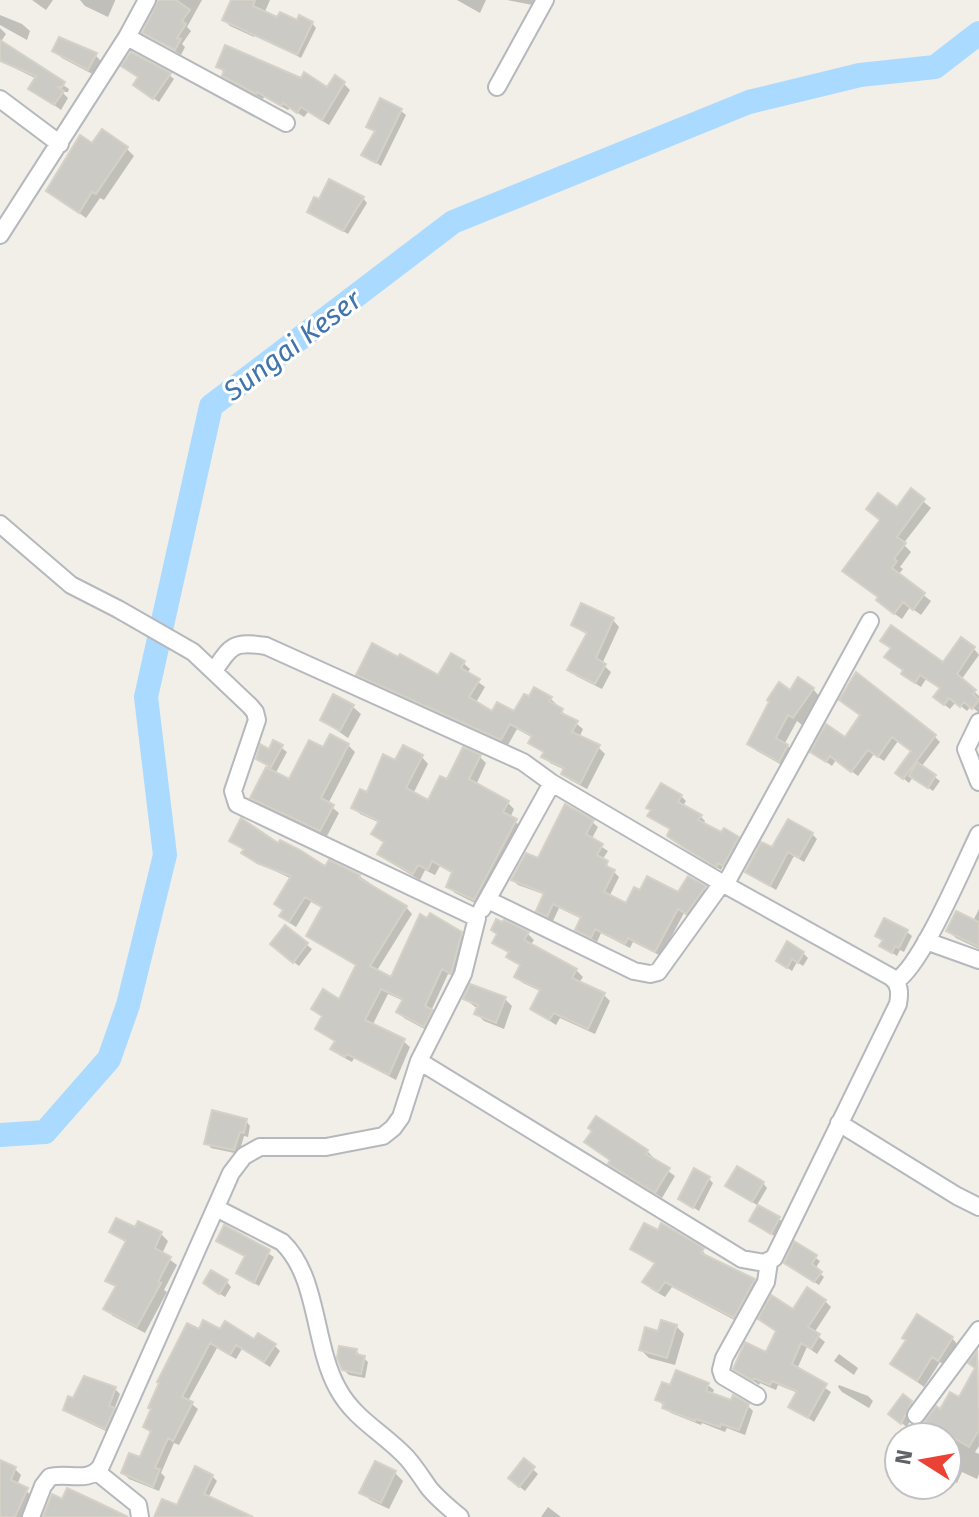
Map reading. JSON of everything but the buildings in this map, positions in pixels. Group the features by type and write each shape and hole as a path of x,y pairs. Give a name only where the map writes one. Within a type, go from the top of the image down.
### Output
{"street":[{"path":"0,235 127,37 147,0"},
{"path":"497,87 545,0"},
{"path":"127,37 286,123"},
{"path":"0,99 60,144"},
{"path":"0,524 71,585 193,652 250,706 257,720 233,791 237,804 477,918"},
{"path":"488,900 634,971 658,972 724,884 870,621"},
{"path":"214,671 228,649 237,644 266,646 523,762 552,783 724,884 896,981 900,993 898,1004 774,1258 769,1262 742,1259 419,1061"},
{"path":"979,722 966,749 979,782"},
{"path":"31,1517 43,1486 50,1477 82,1477 97,1472 107,1456 231,1173 244,1156 260,1147 326,1147 383,1136 401,1117 419,1061 463,974 477,918 552,783"},
{"path":"896,981 905,975 926,941 979,834"},
{"path":"926,941 979,960"},
{"path":"839,1123 979,1207"},
{"path":"216,1208 288,1247 304,1276 337,1389 354,1412 407,1458 432,1491 460,1517"},
{"path":"757,1396 723,1376 721,1370 724,1358 766,1282 769,1262"},
{"path":"916,1415 979,1330"},
{"path":"97,1472 138,1505 140,1517"}],"waterway":[{"name":"Sungai Keser","path":"0,1135 45,1132 109,1059 128,1005 165,855 146,697 211,406 453,222 749,102 860,75 935,67 979,33"}]}
